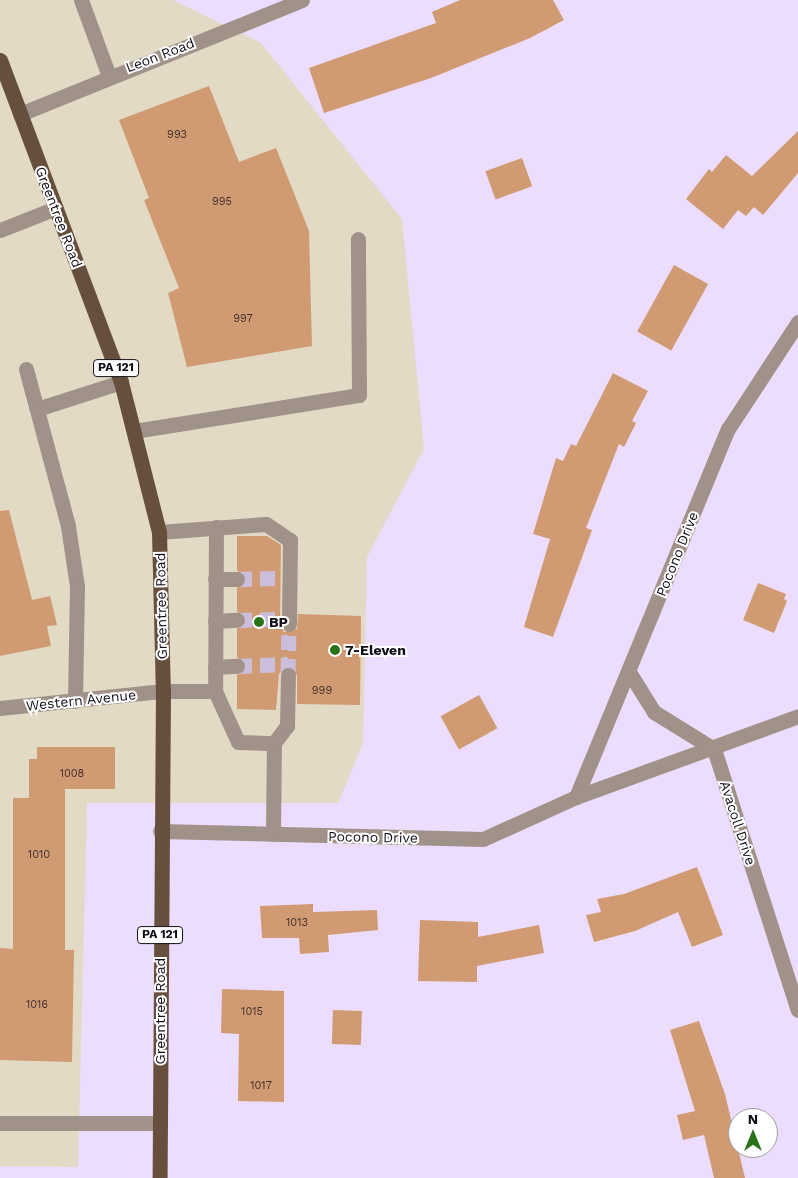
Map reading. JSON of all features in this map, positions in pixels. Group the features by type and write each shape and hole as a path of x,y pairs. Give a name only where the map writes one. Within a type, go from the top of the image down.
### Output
{"main road":[{"name":"Greentree Road","path":"0,60 121,382 159,532 162,692 160,1178"}],"street":[{"path":"81,0 109,76"},
{"name":"Leon Road","path":"20,114 109,76 302,0"},
{"path":"0,230 56,208"},
{"path":"134,432 359,395 358,239"},
{"name":"Pocono Drive","path":"576,797 728,429 798,322"},
{"path":"26,369 68,526 76,586 75,701"},
{"path":"37,409 121,382"},
{"path":"159,532 266,524 290,540 286,578 286,621"},
{"path":"216,527 215,691 238,742 274,743"},
{"path":"215,579 237,579"},
{"path":"215,621 237,620"},
{"path":"215,667 237,666"},
{"path":"629,672 654,712 714,749"},
{"path":"273,834 274,743 287,726 288,675"},
{"name":"Western Avenue","path":"0,708 162,692 215,691"},
{"name":"Pocono Drive","path":"160,831 483,840 576,797 714,749 798,716"},
{"name":"Avacoll Drive","path":"714,749 798,1010"},
{"path":"0,1123 160,1123"}],"shaded area":[{"path":"0,0 173,0 261,43 402,219 424,449 367,557 363,743 338,803 87,803 78,1167 0,1166"}],"building":[{"path":"460,0 553,0 564,20 530,38 431,78 324,113 309,68 436,23 432,12"},
{"path":"209,86 239,162 276,148 309,231 312,346 187,367 168,293 179,288 144,200 149,198 119,120"},
{"path":"798,131 798,173 763,215 754,207 746,216 738,210 723,229 686,199 709,169 712,172 726,155 752,176"},
{"path":"522,158 532,186 496,200 485,171"},
{"path":"674,265 708,284 671,350 637,331"},
{"path":"613,373 648,391 632,421 636,423 624,447 619,444 586,528 592,530 553,637 524,627 550,539 533,534 556,458 563,461 571,444 576,446"},
{"path":"9,510 32,600 50,596 57,625 47,626 51,646 0,656 0,511"},
{"name":"BP","path":"237,536 267,536 281,545 280,624 284,632 297,629 298,614 361,616 360,705 297,704 297,675 288,666 279,674 276,710 237,709 237,675 246,666 237,657 237,629 246,620 237,611 237,588 246,579 237,570"},
{"path":"758,583 786,594 784,599 787,601 774,633 743,620"},
{"path":"479,695 497,728 459,750 441,716"},
{"path":"37,747 115,747 115,789 65,789 65,950 74,950 72,1062 0,1060 0,948 13,949 13,798 29,798 29,759 37,759"},
{"path":"697,867 723,935 692,947 678,912 635,931 594,942 586,915 601,912 597,899 624,894"},
{"path":"313,904 313,912 377,910 378,930 328,935 329,952 300,954 299,938 262,938 260,906"},
{"path":"420,920 478,922 478,937 539,925 544,953 477,966 477,982 418,981"},
{"path":"222,989 284,991 284,1102 238,1101 239,1034 221,1033"},
{"path":"333,1010 362,1011 361,1045 332,1044"},
{"path":"699,1021 728,1108 728,1158 740,1158 745,1178 714,1178 704,1135 683,1140 677,1115 695,1111 670,1030"}],"tunnel":[{"path":"237,579 281,578"},
{"path":"237,620 281,619"},
{"path":"288,673 289,624"},
{"path":"237,666 288,664"}],"place":[{"name":"BP","path":"259,622"},
{"name":"7-Eleven","path":"335,650"}]}
